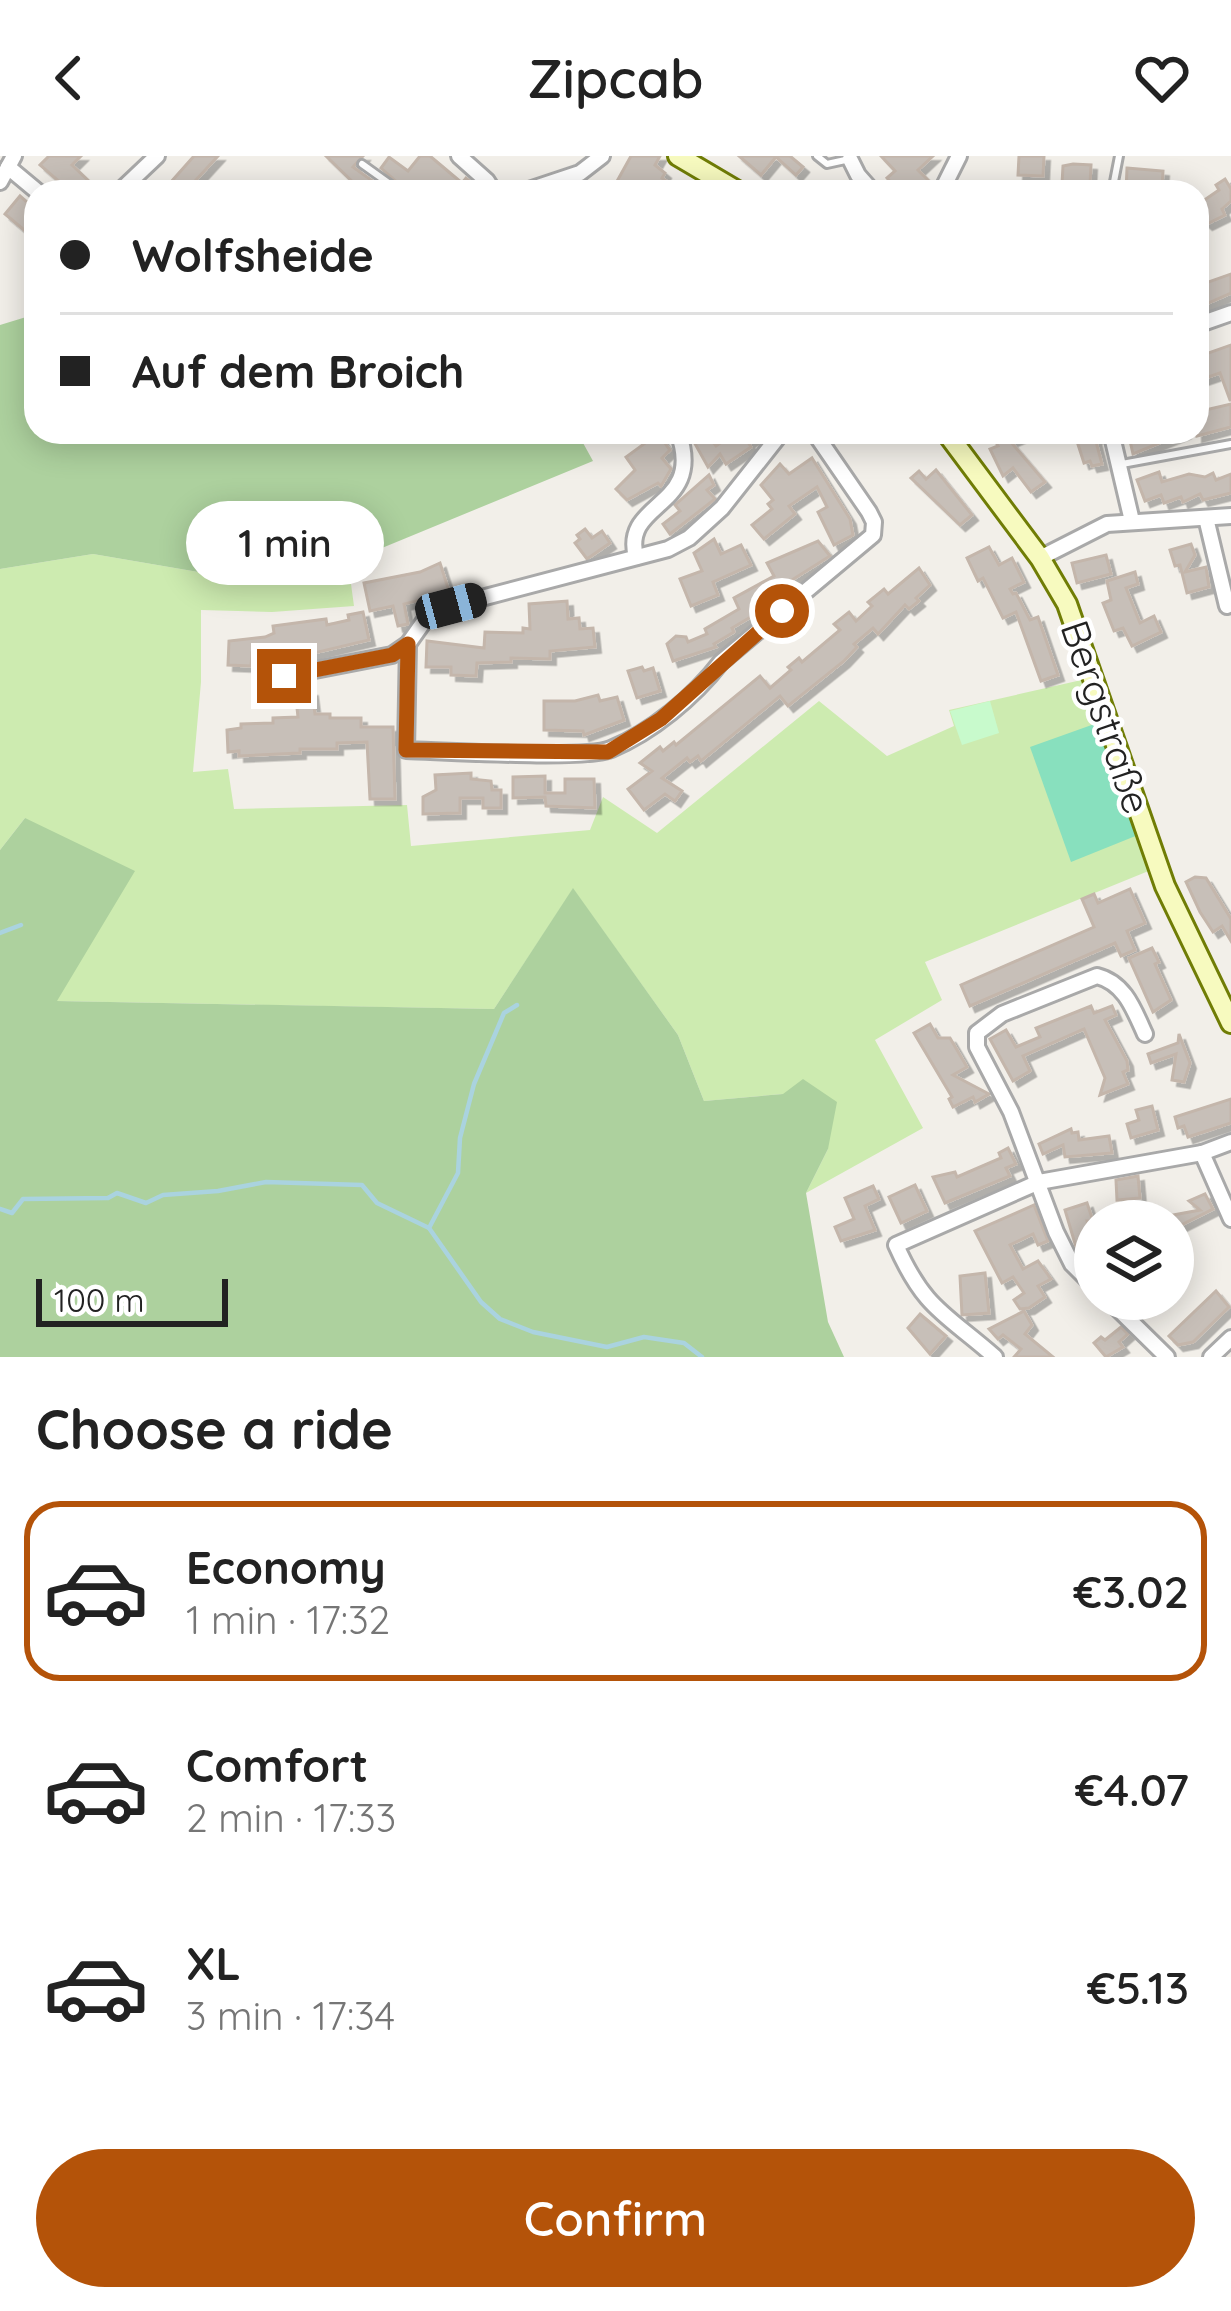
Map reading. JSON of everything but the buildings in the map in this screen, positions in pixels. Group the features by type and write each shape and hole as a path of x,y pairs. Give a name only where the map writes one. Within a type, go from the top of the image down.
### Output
{"street":[{"path":"132,180 157,156"},
{"path":"459,156 486,180"},
{"path":"559,180 580,173 602,156"},
{"path":"678,156 719,180"},
{"path":"636,557 633,544 638,524 681,480 685,464 681,444"},
{"path":"284,676 392,655 408,644 419,625 451,606 668,549 704,528 772,444"},
{"path":"408,644 406,750 608,752 661,719 721,662 873,535 869,512 822,444"},
{"name":"Bergstraße","path":"955,444 1040,558 1081,638 1166,886 1231,1023"},
{"path":"1114,444 1132,521"},
{"path":"1040,558 1107,524 1231,516"},
{"path":"1205,518 1227,606"},
{"path":"1074,1266 1011,1112 977,1047 977,1033 1002,1014 1097,976 1122,990 1145,1034"},
{"path":"994,1357 919,1292 896,1245 1039,1181 1202,1153 1231,1142"},
{"path":"1202,1153 1231,1219"},
{"path":"1133,1320 1168,1357"},
{"path":"1211,1357 1231,1338"}],"lane":[{"path":"818,156 827,164 850,158"},
{"path":"362,164 384,180"},
{"path":"1119,465 1231,444"}],"green space":[{"path":"24,318 24,444 584,444 593,461 348,562 210,574 93,554 0,569 0,325"},
{"path":"93,554 210,574 348,562 354,606 272,612 201,610 193,772 228,769 234,809 407,805 411,846 590,830 603,797 657,833 819,701 887,756 954,726 949,710 1086,679 1151,870 925,962 942,1000 875,1040 923,1128 806,1193 828,1149 783,1094 704,1101 678,1035 573,889 494,1009 55,1001 25,818 0,850 0,569"},
{"path":"990,701 999,733 962,745 950,711"},
{"path":"1100,722 1138,835 1071,862 1030,747"},
{"path":"25,818 135,871 57,1001 494,1009 573,888 678,1035 704,1101 783,1094 803,1079 837,1102 828,1149 806,1193 828,1322 844,1357 0,1357 0,850"}],"waterway":[{"path":"0,933 21,925"},
{"path":"429,1228 458,1173 460,1138 474,1084 504,1013 517,1005"},
{"path":"0,1209 12,1213 23,1199 108,1198 117,1193 146,1203 163,1195 266,1182 362,1185 377,1203 429,1228 481,1302 500,1319 533,1332 607,1347 644,1337 684,1343 702,1357"}],"route":[{"path":"284,676 392,655 408,644 406,750 608,752 661,719 782,611"}]}
